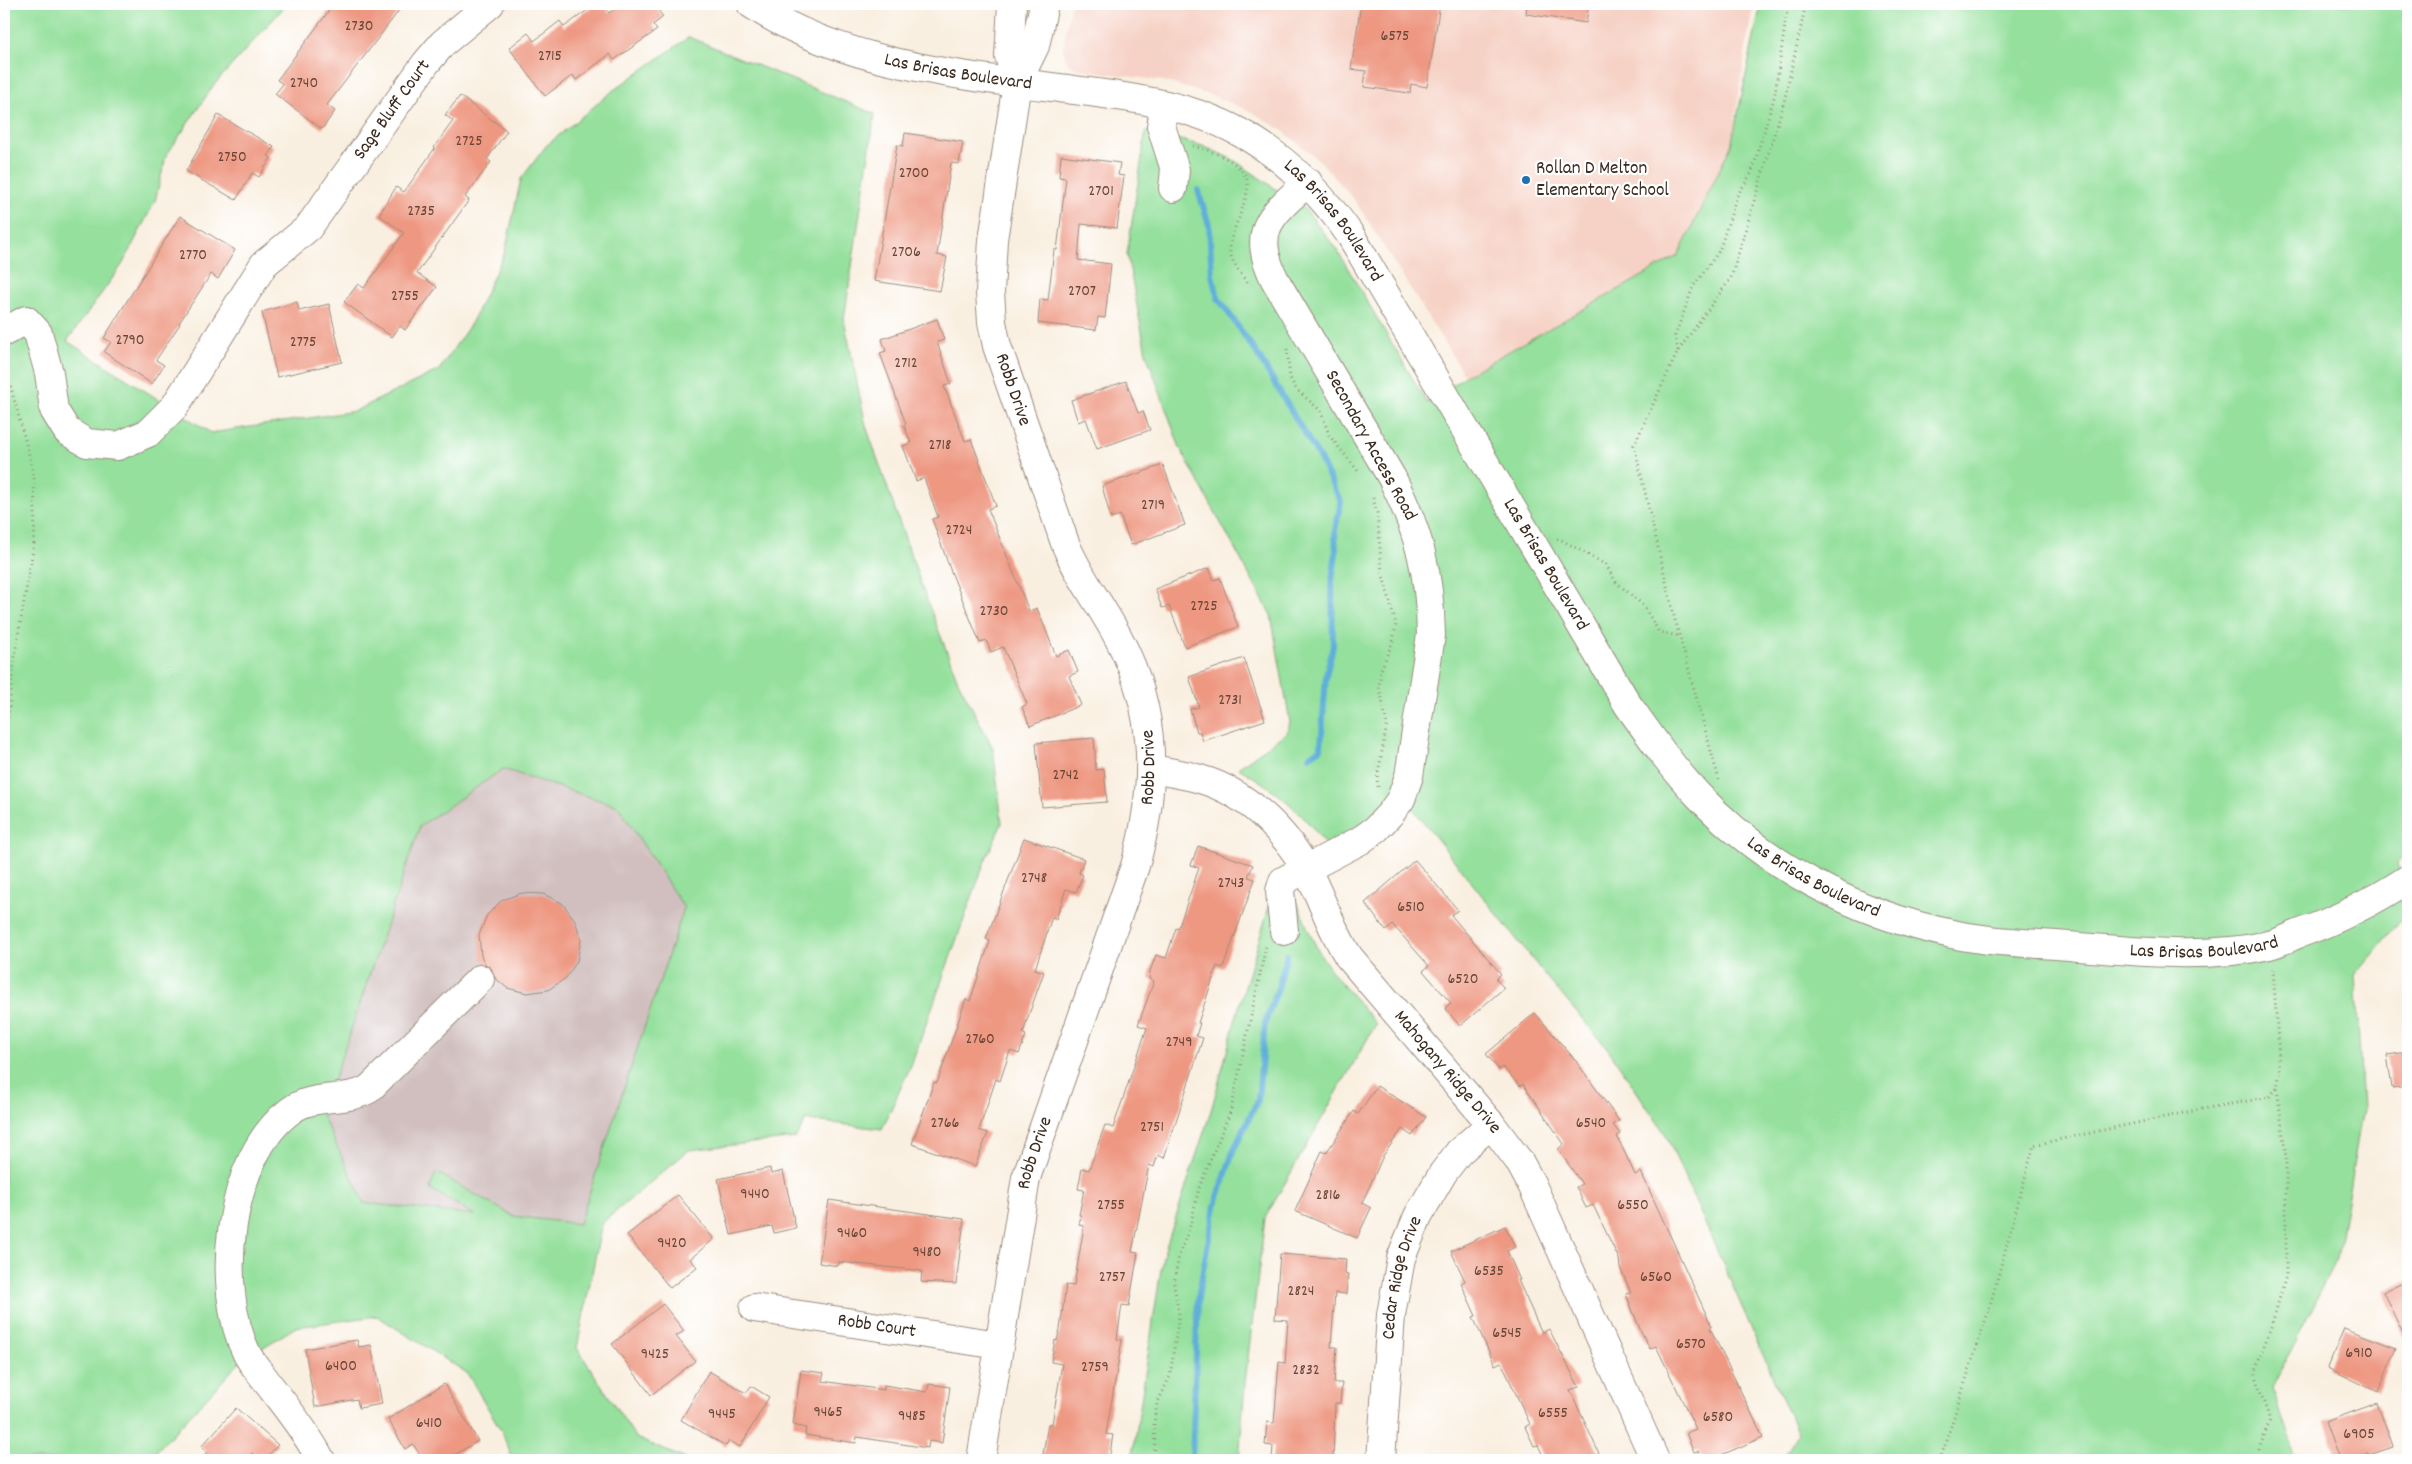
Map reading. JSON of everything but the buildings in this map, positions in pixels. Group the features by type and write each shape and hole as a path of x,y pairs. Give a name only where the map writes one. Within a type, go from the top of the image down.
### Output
{"street":[{"name":"Sage Bluff Court","path":"4,332 26,320 38,333 49,373 54,410 67,431 87,443 118,446 148,433 175,406 264,264 308,228 426,63 443,43 490,4"},
{"name":"Las Brisas Boulevard","path":"751,4 808,35 852,52 894,62 1017,83 1146,100 1200,115 1237,131 1268,149 1308,182 1331,208 1351,236 1628,705 1664,756 1704,801 1734,829 1774,859 1810,882 1855,904 1911,924 1952,934 1994,941 2143,953 2194,953 2269,945 2322,926 2368,904 2408,879"},
{"name":"Robb Drive","path":"1012,4 1009,56 1017,83"},
{"name":"Robb Drive","path":"982,1460 1026,1178 1135,866 1148,811 1152,769 1145,713 1130,660 1107,617 1076,569 1065,543 1008,380 992,322 990,292 993,240 1017,83 1035,46 1044,4"},
{"path":"1165,106 1162,126 1164,138 1176,170 1173,188"},
{"name":"Secondary Access Road","path":"1276,936 1280,891 1284,881 1361,840 1376,829 1401,798 1409,776 1428,664 1431,627 1427,581 1421,548 1406,506 1387,469 1275,280 1264,254 1265,230 1270,221 1308,182"},
{"name":"Mahogany Ridge Drive","path":"1152,769 1202,779 1239,798 1255,809 1283,836 1307,870 1334,934 1349,957 1491,1124 1519,1161 1532,1185 1655,1460"},
{"path":"321,1460 310,1440 248,1355 237,1328 232,1297 230,1257 233,1220 243,1186 255,1152 271,1127 291,1110 308,1102 357,1096 369,1089 480,979"},
{"name":"Cedar Ridge Drive","path":"1380,1460 1391,1315 1401,1258 1418,1216 1443,1173 1459,1152 1491,1124"},
{"name":"Robb Court","path":"754,1308 999,1345"}],"path":[{"path":"1678,351 1675,336 1693,287 1719,251 1737,196 1752,172 1775,94 1788,4"},
{"path":"1704,801 1720,782 1679,636 1634,445 1678,351 1731,278 1784,102 1806,4"},
{"path":"1164,138 1197,147 1239,167 1247,181 1245,201 1234,231 1230,252 1237,268 1252,288"},
{"path":"1287,341 1290,378 1296,390 1321,411 1330,435 1363,478"},
{"path":"4,362 30,458 34,479 35,512 34,544 16,648 4,750"},
{"path":"1371,493 1377,512 1382,572 1396,624 1393,641 1381,670 1379,685 1387,724 1377,779 1380,798 1390,814"},
{"path":"1532,543 1560,539 1606,565 1616,582 1643,605 1659,632 1679,636"},
{"path":"1155,1460 1154,1422 1157,1404 1170,1376 1179,1315 1174,1284 1179,1255 1189,1230 1199,1188 1231,1110 1276,936"},
{"path":"2260,1460 2259,1449 2270,1420 2255,1371 2272,1324 2286,1276 2286,1158 2277,1088 2280,1072 2269,945"},
{"path":"1940,1460 1989,1309 2034,1145 2197,1110 2270,1097 2277,1088"}],"shaded area":[{"name":"Rollan D Melton Elementary School","path":"1071,4 1753,4 1731,146 1678,256 1465,376 1354,199 1320,161 1283,131 1252,112 1214,96 1163,81 1076,69 1068,64 1063,49"},
{"path":"503,769 618,806 684,908 579,1224 513,1216 437,1172 477,1215 364,1203 322,1115 420,826"}],"green space":[{"path":"4,4 287,4 213,86 166,156 155,201 122,265 67,341 211,433 355,411 439,370 472,322 505,252 521,179 546,146 615,89 689,37 875,114 844,319 866,426 922,587 958,681 993,748 1002,823 985,861 912,1063 882,1129 806,1120 796,1138 689,1150 602,1223 577,1348 636,1438 688,1460 513,1460 501,1430 467,1373 377,1316 296,1327 241,1361 148,1460 4,1460","holes":["503,769 618,806 684,908 579,1224 513,1216 436,1172 430,1189 475,1215 364,1203 322,1115 420,826"]},
{"path":"1761,4 2408,4 2408,853 2397,863 2408,911 2355,975 2363,1108 2337,1259 2272,1388 2297,1460 1782,1460 1798,1434 1666,1135 1608,1049 1548,979 1411,806 1378,813 1327,846 1287,802 1264,784 1238,768 1287,732 1290,722 1271,615 1180,448 1146,353 1127,254 1146,131 1203,146 1234,160 1307,211 1337,250 1427,403 1465,376 1678,256 1731,146"},
{"path":"1281,867 1312,938 1323,958 1337,978 1376,1024 1265,1218 1245,1382 1239,1460 1132,1460 1163,1256 1211,1111 1238,1010"}],"waterway":[{"path":"1198,190 1209,225 1212,275 1218,298 1256,352 1320,459 1341,502 1335,530 1336,554 1332,580 1333,646 1326,676 1321,748 1310,756"},
{"path":"1192,1460 1198,1297 1215,1206 1234,1149 1258,1100 1265,1023 1278,988 1287,955"}],"place":[{"name":"Rollan D Melton Elementary School","path":"1526,180"}]}
